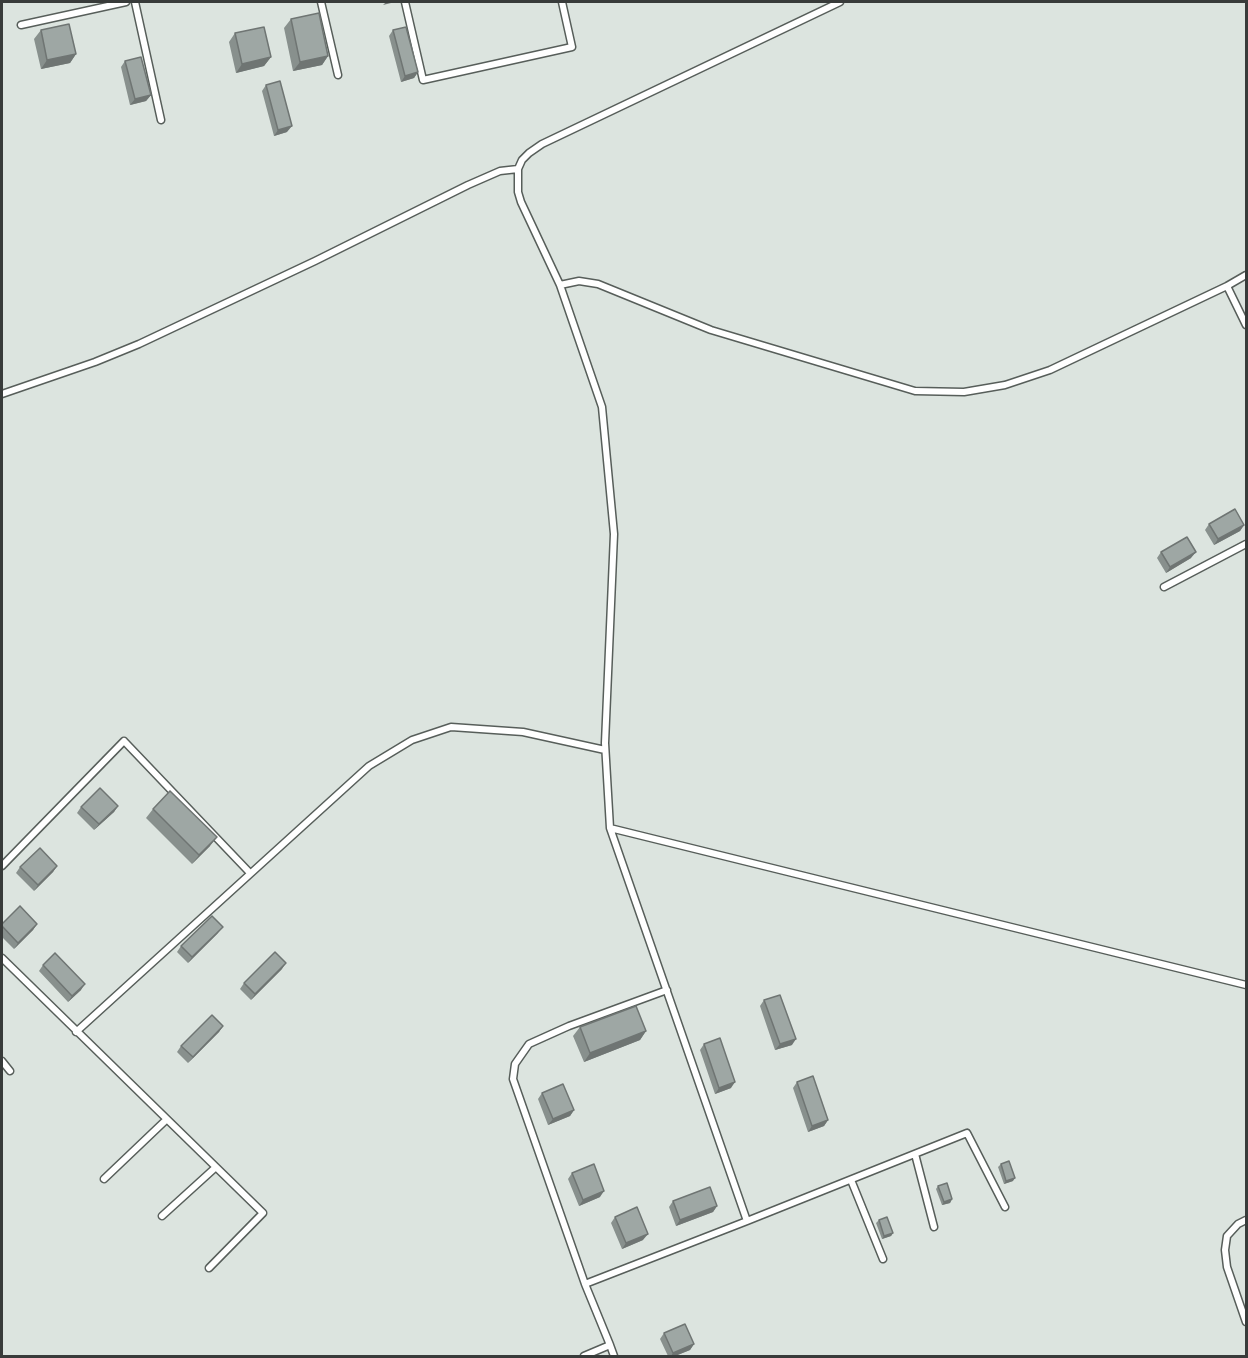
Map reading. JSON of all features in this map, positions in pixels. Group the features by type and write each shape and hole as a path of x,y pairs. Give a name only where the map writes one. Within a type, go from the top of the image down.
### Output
{"lane":[{"path":"21,25 126,2"},
{"path":"135,2 160,120"},
{"path":"321,2 338,75"},
{"path":"405,2 423,80 572,47 562,2"},
{"path":"747,1221 610,828 605,750 614,534 602,407 560,285 521,202 518,192 518,169 522,160 542,144 840,2"},
{"path":"2,394 95,362 139,344 315,261 468,185 500,171 518,169"},
{"path":"560,285 579,281 598,284 711,330 915,392 964,392 1005,385 1050,370 1246,275"},
{"path":"1227,286 1246,325"},
{"path":"1164,587 1246,544"},
{"path":"76,1032 369,766 412,740 451,727 523,732 605,750"},
{"path":"2,866 124,741 250,873"},
{"path":"610,828 1246,985"},
{"path":"2,958 263,1213 209,1268"},
{"path":"614,1356 585,1284 513,1079 515,1064 529,1044 569,1026 667,990"},
{"path":"2,1061 10,1071"},
{"path":"104,1179 167,1119"},
{"path":"585,1284 967,1133 1005,1207"},
{"path":"915,1154 934,1227"},
{"path":"162,1216 216,1167"},
{"path":"851,1180 883,1258"},
{"path":"1246,1220 1238,1224 1227,1236 1225,1250 1227,1267 1246,1322"},
{"path":"584,1356 610,1346"}],"building":[{"path":"319,13 328,56 300,62 291,19"},
{"path":"69,24 76,54 47,60 41,30"},
{"path":"264,27 271,57 242,64 235,33"},
{"path":"406,27 418,72 405,76 393,30"},
{"path":"141,57 151,95 135,99 125,61"},
{"path":"280,81 292,126 278,130 266,85"},
{"path":"1235,509 1244,525 1218,539 1209,524"},
{"path":"1187,537 1196,552 1170,567 1161,552"},
{"path":"100,788 118,806 99,824 81,807"},
{"path":"170,791 217,837 199,855 153,809"},
{"path":"40,848 57,866 38,885 20,867"},
{"path":"20,906 37,924 18,943 2,924"},
{"path":"212,916 223,927 192,957 181,946"},
{"path":"275,952 286,963 255,994 244,983"},
{"path":"55,953 85,984 72,996 43,965"},
{"path":"780,995 796,1039 780,1044 764,1000"},
{"path":"636,1006 646,1031 590,1053 580,1027"},
{"path":"212,1015 223,1026 193,1057 181,1046"},
{"path":"720,1038 735,1082 719,1088 704,1044"},
{"path":"813,1076 828,1120 812,1126 797,1082"},
{"path":"563,1084 574,1110 553,1119 542,1093"},
{"path":"1009,1161 1015,1178 1006,1181 1001,1164"},
{"path":"594,1164 604,1191 583,1200 572,1173"},
{"path":"947,1183 952,1199 944,1202 938,1186"},
{"path":"710,1187 717,1206 680,1220 673,1201"},
{"path":"637,1207 648,1234 626,1243 615,1217"},
{"path":"887,1217 893,1233 884,1236 879,1220"},
{"path":"685,1324 694,1344 673,1353 664,1333"}]}
